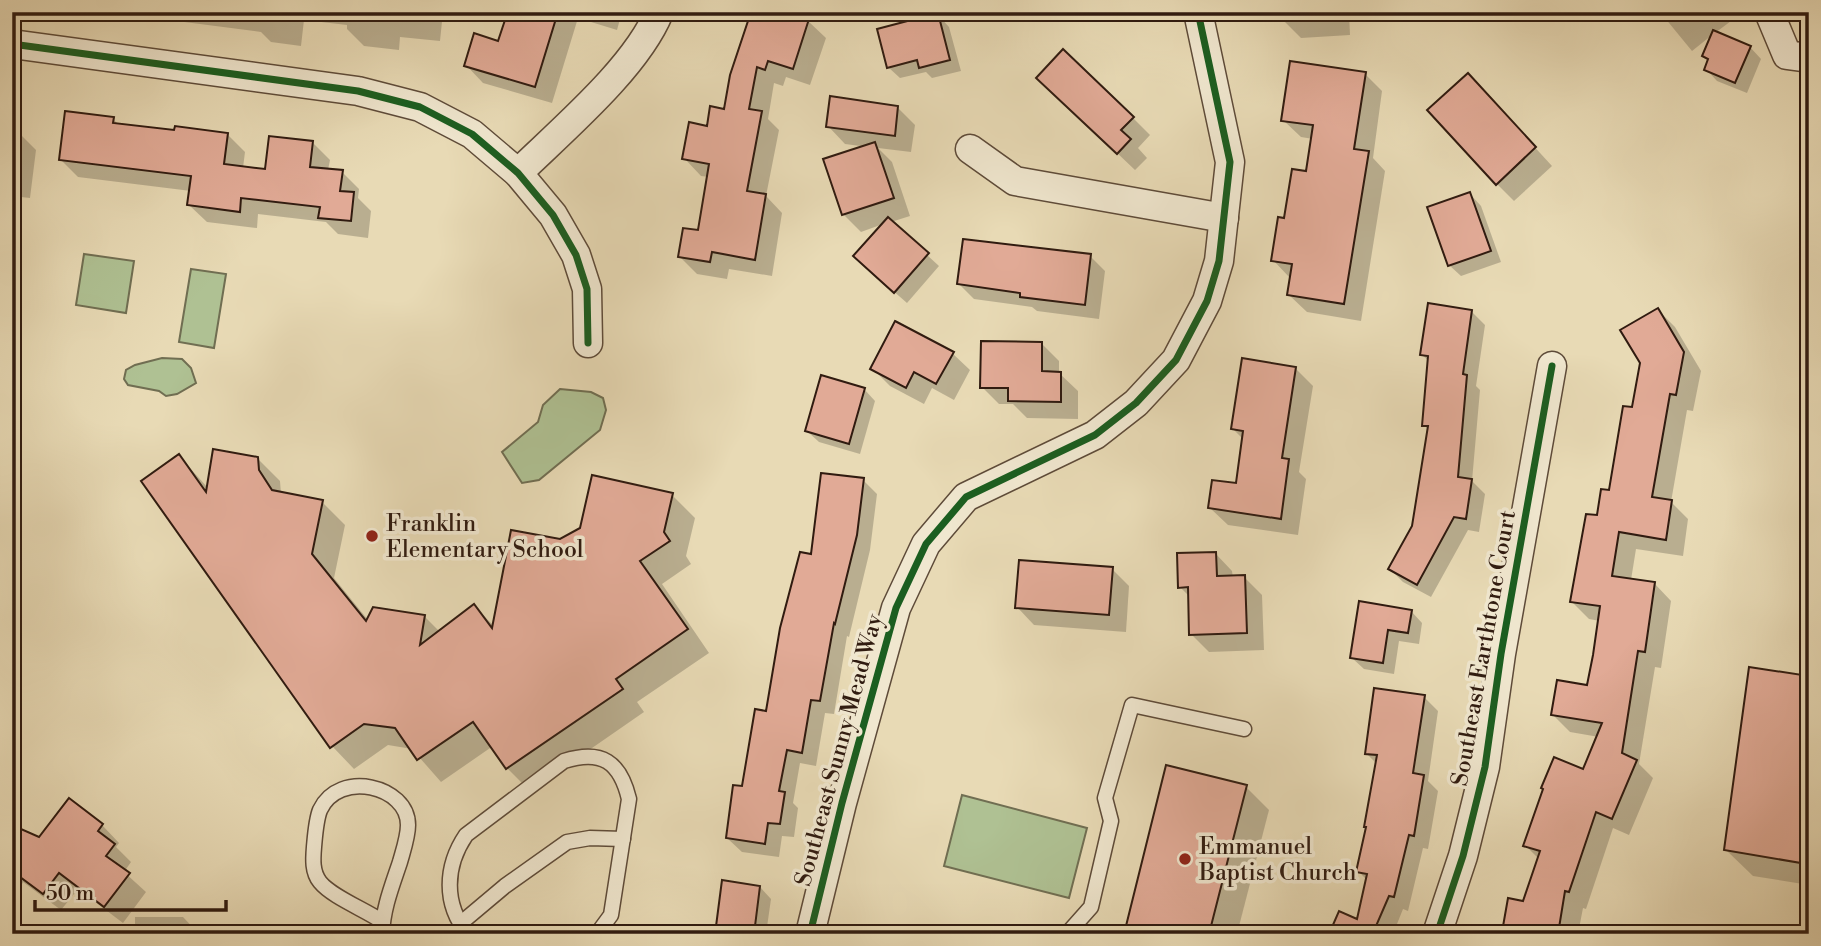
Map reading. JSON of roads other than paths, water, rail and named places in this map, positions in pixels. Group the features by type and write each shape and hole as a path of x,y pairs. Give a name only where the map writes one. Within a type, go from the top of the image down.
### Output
{"street":[{"path":"518,173 614,78 654,26 660,12"},
{"name":"Southeast Sunny Mead Way","path":"810,934 842,803 896,608 926,544 966,498 1095,435 1136,403 1176,360 1207,301 1219,261 1230,162 1198,12"},
{"path":"1769,12 1798,57"},
{"path":"12,44 358,91 419,107 472,134 518,173 552,215 576,255 587,289 589,343"},
{"path":"971,149 1015,181 1224,218"},
{"name":"Southeast Earthtone Court","path":"1437,934 1463,856 1485,767 1501,654 1552,366"}],"lane":[{"path":"1067,934 1091,907 1111,821 1105,798 1132,705 1244,729"},
{"path":"597,934 611,915 624,839 629,799 617,768 604,760 583,755 564,761 466,835 456,850 450,867 449,887 454,909 465,928 505,886 567,842 590,838 624,839"},
{"path":"362,785 381,789 404,809 408,824 382,928 322,885 315,875 315,838 320,810 342,788 362,785"}],"place":[{"name":"Franklin Elementary School","path":"372,536"},
{"name":"Emmanuel Baptist Church","path":"1185,859"}]}
